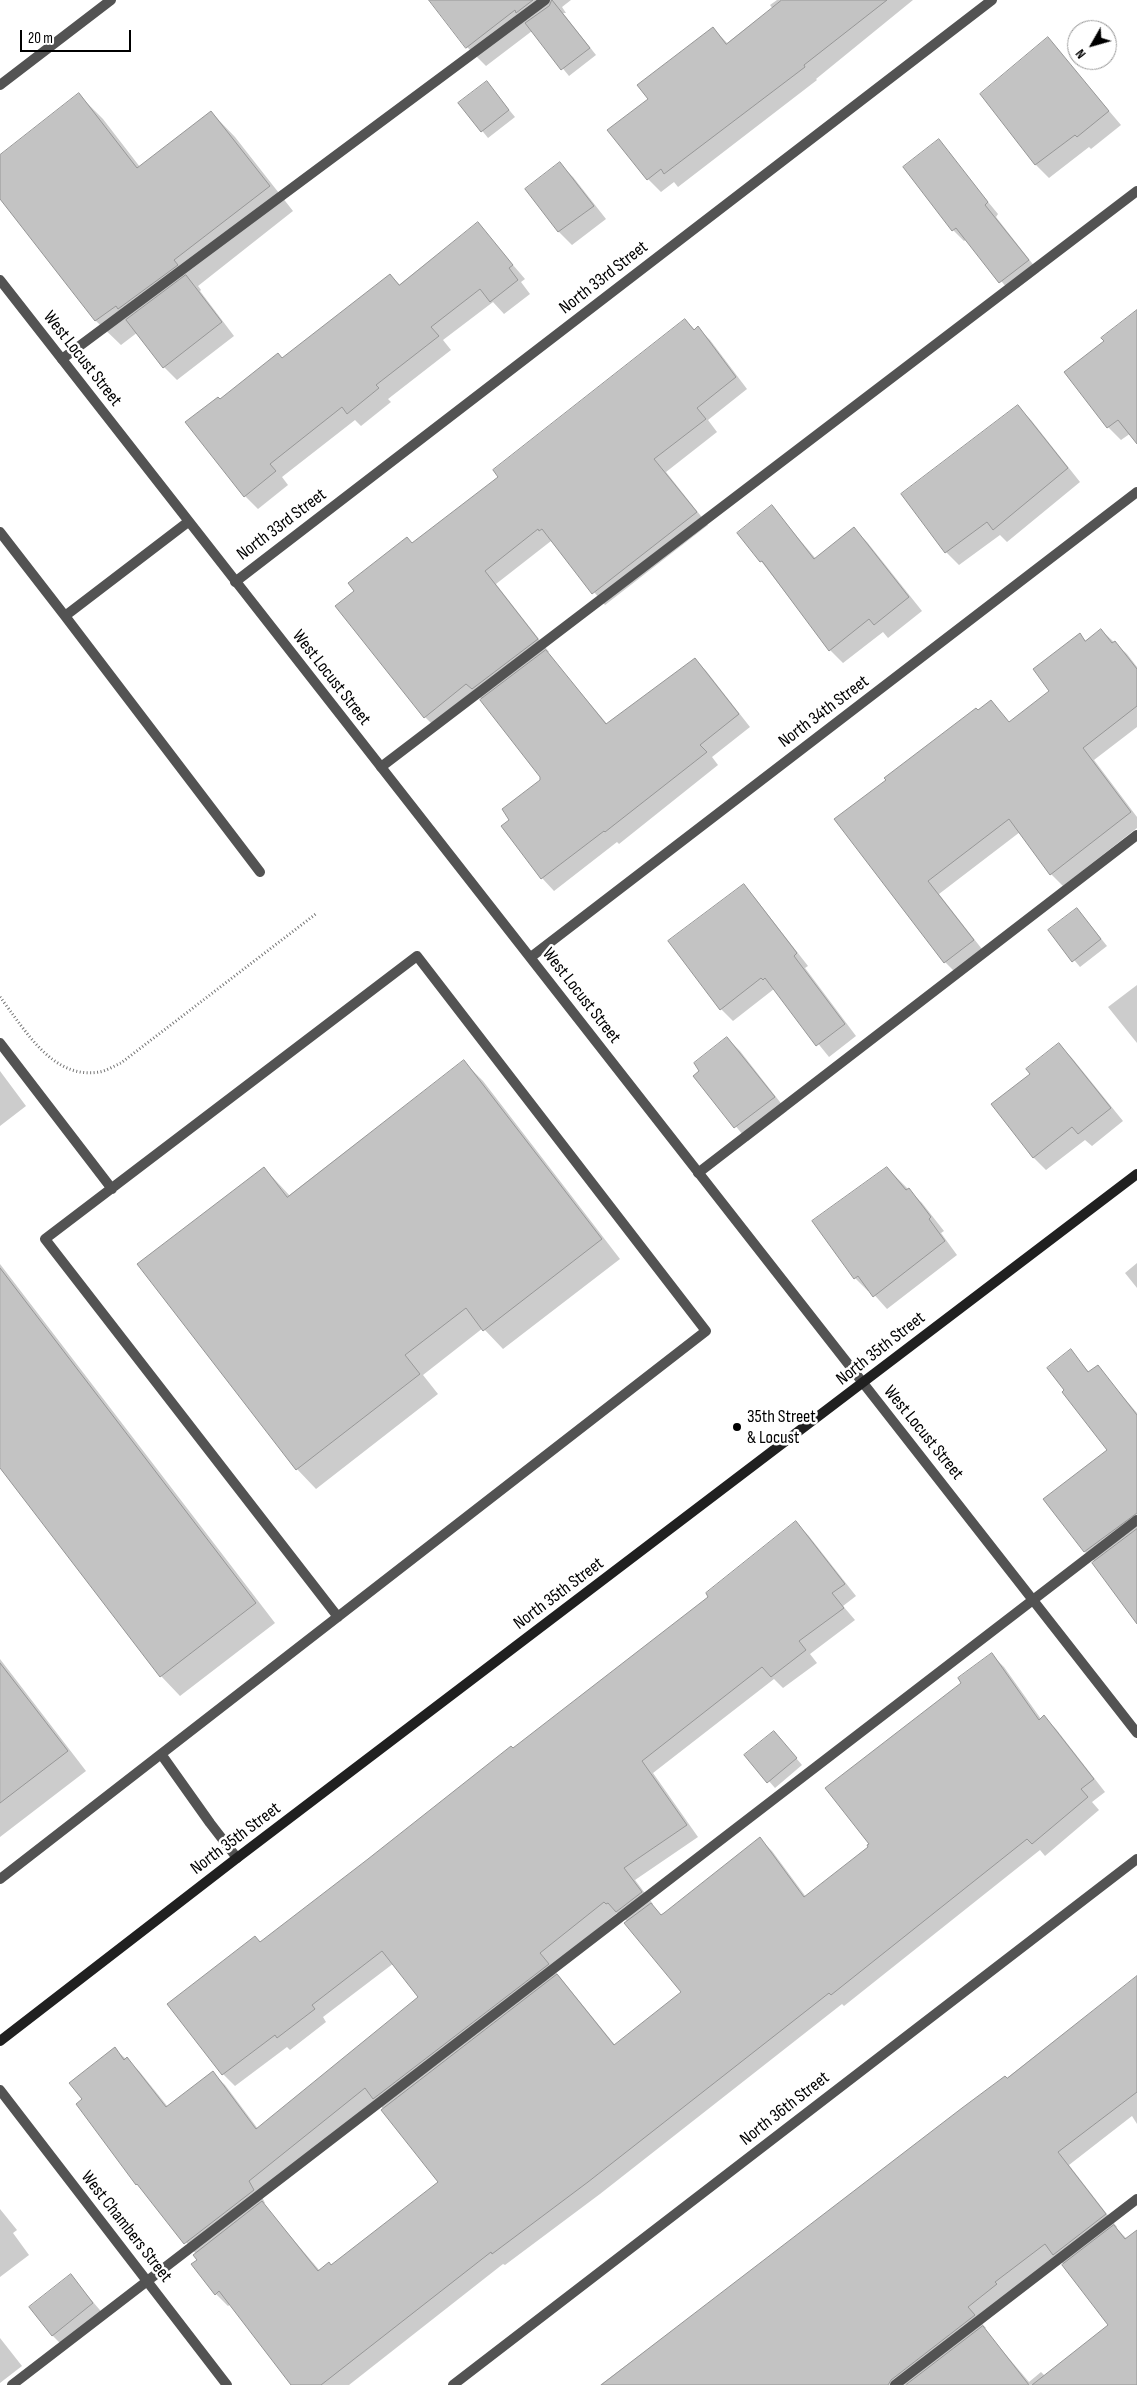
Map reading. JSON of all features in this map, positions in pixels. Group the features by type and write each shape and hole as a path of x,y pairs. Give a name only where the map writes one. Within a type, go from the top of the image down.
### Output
{"main road":[{"name":"North 35th Street","path":"0,2041 237,1858 1137,1174"}],"street":[{"path":"0,84 111,0"},
{"path":"62,359 545,0"},
{"name":"North 33rd Street","path":"235,582 992,0"},
{"path":"381,768 1137,191"},
{"name":"West Locust Street","path":"0,280 1137,1733"},
{"name":"North 34th Street","path":"531,957 1137,492"},
{"path":"65,616 188,522"},
{"path":"0,532 260,872"},
{"path":"698,1173 1137,835"},
{"path":"0,1879 338,1617 706,1331 417,956 45,1239 338,1617"},
{"path":"0,1043 112,1189"},
{"path":"12,2385 1033,1598 1137,1520"},
{"path":"161,1754 237,1858"},
{"name":"North 36th Street","path":"453,2385 1137,1859"},
{"name":"West Chambers Street","path":"0,2090 227,2385"},
{"path":"895,2385 1137,2199"}],"path":[{"path":"0,996 41,1050 61,1066 80,1073 100,1072 121,1063 317,913"}],"building":[{"path":"429,0 533,0 516,13 515,10 466,48"},
{"path":"552,0 590,48 561,70 525,23 549,6"},
{"path":"782,0 887,0 804,65 805,67 664,174 661,169 647,180 607,130 648,99 637,85 713,27 726,44"},
{"path":"1048,37 1067,60 1067,70 1075,70 1109,111 1077,137 1075,135 1035,165 980,94"},
{"path":"487,81 509,110 481,132 458,103"},
{"path":"79,93 137,168 211,111 270,186 174,260 178,265 118,309 116,306 95,321 0,199 0,155"},
{"path":"939,139 988,202 985,205 1029,260 999,283 956,228 952,231 903,167"},
{"path":"560,162 594,206 558,232 525,189"},
{"path":"478,222 513,265 509,268 518,280 490,302 480,289 431,327 439,336 376,385 379,388 347,414 342,407 270,464 276,471 244,497 185,422 218,397 220,399 278,353 282,358 390,274 399,285"},
{"path":"186,275 222,322 163,368 126,320"},
{"path":"1137,310 1137,444 1118,420 1107,428 1064,372 1104,341 1101,338"},
{"path":"685,319 694,330 698,326 736,377 697,408 706,419 654,459 697,512 592,594 542,529 539,531 538,529 485,571 538,639 472,689 466,684 424,718 335,606 354,591 348,583 407,537 412,543 498,477 493,470"},
{"path":"1018,405 1068,468 993,530 987,522 945,553 901,494"},
{"path":"772,505 814,559 854,527 909,597 874,625 869,619 829,651 762,561 760,562 737,533"},
{"path":"1101,629 1112,643 1115,641 1137,669 1137,706 1083,748 1131,812 1050,875 1009,819 928,881 974,940 944,963 834,819 886,780 884,778 976,708 978,710 991,700 1009,722 1049,691 1033,669 1080,633 1085,641"},
{"path":"546,650 606,724 695,658 739,714 700,745 707,752 605,832 541,879 501,826 509,820 502,809 540,780 540,777 480,700"},
{"path":"744,884 797,953 794,956 845,1024 816,1046 765,978 763,980 761,978 720,1010 668,941"},
{"path":"1077,908 1101,939 1072,962 1048,930"},
{"path":"727,1037 775,1097 734,1128 693,1076 699,1071 694,1063"},
{"path":"1059,1043 1111,1108 1078,1134 1072,1127 1033,1158 991,1104 1030,1074 1026,1069"},
{"path":"464,1060 602,1239 483,1331 466,1308 405,1355 420,1374 296,1470 137,1264 264,1167 287,1197"},
{"path":"887,1167 906,1190 909,1188 931,1217 929,1219 945,1241 873,1297 858,1276 854,1279 812,1221"},
{"path":"0,1268 256,1603 160,1677 0,1468"},
{"path":"1071,1349 1088,1372 1098,1365 1137,1415 1137,1513 1084,1552 1043,1499 1107,1450 1062,1392 1064,1390 1047,1368"},
{"path":"796,1521 845,1584 832,1593 844,1608 799,1641 806,1650 771,1677 762,1667 642,1761 687,1825 624,1868 642,1892 616,1912 608,1903 604,1902 540,1953 549,1964 373,2099 365,2088 249,2181 254,2190 184,2244 136,2185 76,2104 82,2099 69,2083 115,2047 124,2060 127,2057 166,2107 213,2071 256,2129 418,1997 382,1951 312,2005 315,2009 277,2038 275,2035 222,2075 167,2004 255,1936 260,1942 511,1746 513,1748 708,1597 706,1593"},
{"path":"1137,1529 1137,1624 1092,1563"},
{"path":"992,1653 1039,1720 1044,1715 1094,1779 1081,1789 1088,1797 1032,1844 1027,1839 831,1995 829,1993 588,2182 492,2254 491,2252 321,2385 291,2385 219,2291 215,2295 191,2264 197,2260 193,2255 262,2201 318,2271 329,2262 331,2265 438,2182 381,2110 557,1974 614,2045 681,1992 624,1923 651,1903 661,1915 760,1837 804,1897 868,1847 867,1845 869,1844 825,1788 961,1683 958,1678"},
{"path":"0,1663 68,1751 0,1803"},
{"path":"774,1731 797,1758 767,1783 744,1755"},
{"path":"1137,1976 1137,2092 1058,2152 1106,2214 1053,2255 1045,2244 995,2282 997,2284 968,2307 975,2315 891,2380 888,2385 601,2385 962,2108 1005,2076 1007,2078"},
{"path":"1114,2225 1125,2239 1137,2230 1137,2385 1032,2385 1108,2325 1062,2265"},
{"path":"71,2274 93,2303 52,2336 29,2307"},
{"path":"983,2326 1029,2385 906,2385"}],"place":[{"name":"35th Street & Locust","path":"737,1427"}]}
